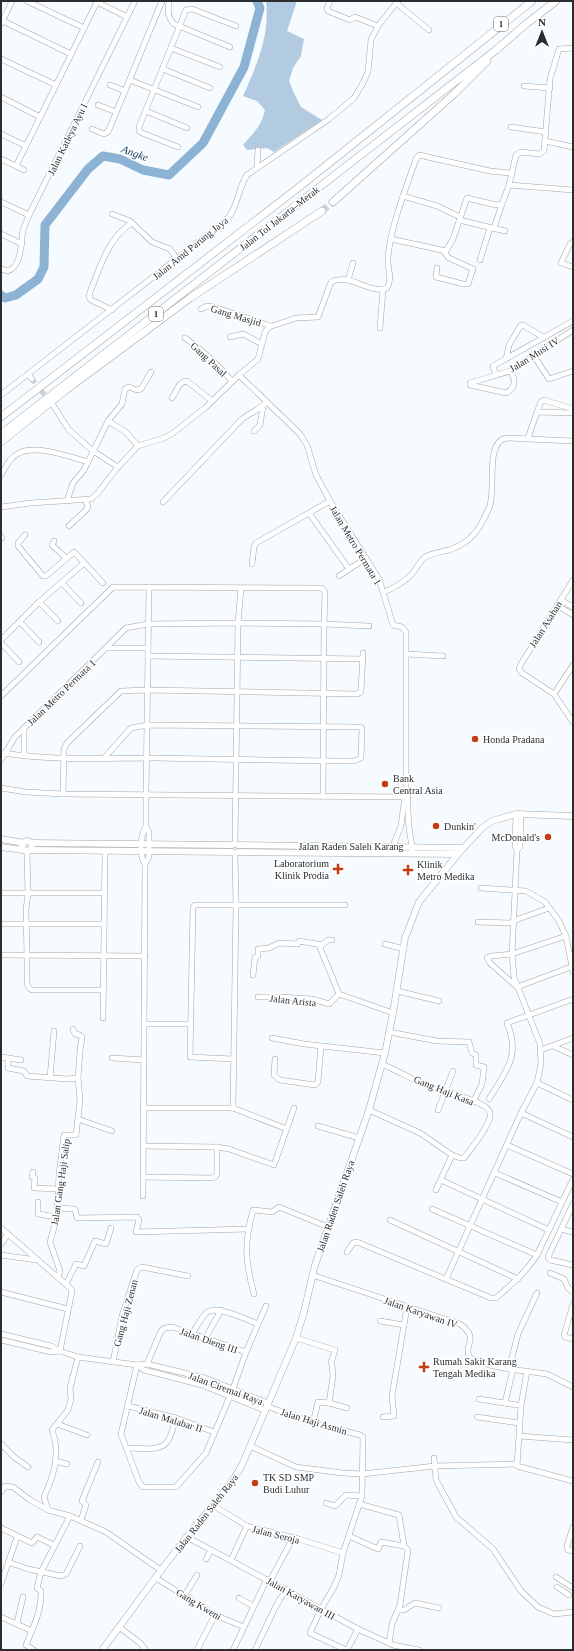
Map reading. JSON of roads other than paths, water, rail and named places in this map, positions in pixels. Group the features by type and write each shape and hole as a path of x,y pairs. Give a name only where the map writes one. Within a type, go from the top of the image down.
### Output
{"highway":[{"name":"Jalan Tol Jakarta–Merak","path":"1,416 303,184 532,1"},
{"name":"Jalan Tol Jakarta–Merak","path":"1,434 496,50 556,1"},
{"path":"333,202 480,70 496,50"},
{"path":"1,442 66,390 190,298 322,211"}],"main road":[{"name":"Jalan Raden Saleh Raya","path":"102,1650 187,1537 234,1480 296,1338 304,1312 312,1275 369,1110 382,1064 393,1013 405,938 419,902 458,854 482,828 492,821 519,814 573,816"},
{"path":"1,839 24,843 27,841 31,843 32,847 27,850 22,846 24,843"},
{"name":"Jalan Raden Saleh Karang","path":"31,843 145,844 458,854"},
{"name":"Jalan Raden Saleh Karang","path":"1,847 27,850 105,852 145,852 235,848 393,846 464,848"}],"street":[{"path":"12,1 2,23 71,54"},
{"path":"27,1 84,28"},
{"name":"Jalan Katleya Ayu I","path":"1,269 8,271 14,268 20,254 23,230 29,215 135,1"},
{"path":"92,129 107,134 162,1"},
{"path":"169,1 168,8 171,21 230,47"},
{"path":"330,1 328,11 350,20 355,17 378,26"},
{"path":"16,166 96,2 127,17"},
{"path":"397,2 429,30"},
{"name":"Jalan Amd Parung Jaya","path":"1,395 228,219 232,213 245,179 257,168 329,118 354,98 366,77 370,45 378,26 397,2"},
{"path":"178,147 139,131 139,127 186,10 189,8 236,26"},
{"path":"171,48 220,68"},
{"path":"480,260 509,185 516,155 524,152 541,154 544,151 552,73 558,51 561,49 573,48"},
{"path":"1,59 56,85"},
{"path":"163,69 210,88"},
{"path":"130,80 198,107"},
{"path":"110,85 125,91"},
{"path":"524,86 550,88"},
{"path":"1,97 40,117"},
{"path":"98,105 116,112"},
{"path":"146,111 187,128"},
{"path":"511,127 546,132"},
{"path":"1,134 26,146"},
{"path":"544,142 573,146"},
{"path":"257,168 258,150"},
{"path":"1,507 31,502 91,499 138,446 168,436 212,401 238,375 255,363 258,359 266,330 271,326 296,318 318,317 331,282 340,279 383,289 387,288 389,284 387,263 391,239 416,159 419,156 490,171 512,174"},
{"path":"1,159 24,170"},
{"path":"509,185 573,190"},
{"path":"404,196 437,206 459,218 505,231"},
{"path":"444,252 449,248 467,198 496,205 502,204"},
{"path":"1,202 29,215"},
{"path":"112,214 132,223 152,242 170,249 177,260"},
{"path":"112,310 91,300 89,298 90,292 105,254 111,244 122,230 132,223"},
{"path":"1,234 22,244"},
{"path":"391,239 444,252 449,258 473,269 470,282 468,284 463,284 436,277 437,268"},
{"path":"573,242 570,244 561,263 573,267"},
{"path":"348,280 353,263"},
{"path":"380,328 383,289"},
{"name":"Gang Masjid","path":"201,309 207,306 214,307 271,326"},
{"name":"Jalan Musi IV","path":"510,371 514,377 514,384 511,390 506,393 471,386 470,383 494,370 506,359 573,321"},
{"path":"506,359 509,345 521,325 544,337"},
{"name":"Jalan Musi IV","path":"494,370 510,371 573,330"},
{"path":"230,337 243,334 262,344"},
{"name":"Gang Pasal","path":"185,338 196,345 215,362 232,381"},
{"path":"534,356 549,380 572,372"},
{"path":"67,501 73,483 84,470 108,421 122,404 125,390 129,387 138,390 141,389 151,372"},
{"path":"28,374 32,379"},
{"name":"Jalan Metro Permata 1","path":"238,375 265,404 286,419 300,434 307,445 316,475 330,501 379,579 393,625 402,627 406,632 406,797 409,828 414,853"},
{"path":"172,398 181,383 187,381 212,401"},
{"path":"528,438 541,402 544,400 573,409"},
{"path":"254,432 260,425 265,404"},
{"path":"163,502 241,420 265,404"},
{"path":"53,405 69,430 93,451 118,467"},
{"path":"537,412 573,413"},
{"path":"108,421 126,432 138,446"},
{"path":"384,592 396,587 411,574 425,558 458,547 472,538 486,514 492,500 493,458 496,444 499,441 506,438 573,440"},
{"path":"1,474 11,459 19,453 29,450 47,450 88,462"},
{"path":"69,526 88,509 85,500"},
{"path":"252,564 254,547 256,543 330,501"},
{"path":"310,513 349,569"},
{"path":"25,535 18,543 18,546 42,575 46,576 74,552 104,583"},
{"path":"47,541 53,543 66,558"},
{"path":"339,576 366,558"},
{"path":"19,662 1,641 39,602 84,563"},
{"name":"Jalan Asahan","path":"554,694 522,673 519,669 573,580"},
{"path":"62,583 81,603"},
{"path":"1,696 110,588 116,586 323,589 325,592 323,659 323,796"},
{"path":"143,1196 145,864 148,859 145,852 145,844 142,833 146,827 149,587"},
{"path":"233,1108 238,623 241,588"},
{"path":"561,600 573,607"},
{"path":"39,602 58,622"},
{"path":"557,605 573,615"},
{"path":"20,622 40,642"},
{"name":"Jalan Metro Permata 1","path":"1,760 12,740 126,628 148,624 238,623 369,626"},
{"path":"107,648 148,648"},
{"path":"407,654 443,656"},
{"path":"63,794 64,749 68,743 120,691 148,690 360,693 363,684 363,656 323,659 148,656"},
{"path":"573,665 554,694 573,722"},
{"path":"4,753 24,756 63,758 354,761 360,759 362,728 324,726 148,725 132,728 104,758"},
{"path":"24,728 24,756"},
{"path":"1,788 26,792 63,794 406,797"},
{"name":"Jalan Metro Permata 1","path":"393,853 393,846 401,826 406,797"},
{"path":"446,1279 521,1113 537,1083 542,1061 541,1050 514,977 512,954 517,850 520,847 519,814"},
{"path":"27,850 27,955 28,983 30,988 32,990 103,990"},
{"path":"103,1018 105,852"},
{"path":"481,888 526,891 535,895 559,920 566,936 573,972"},
{"path":"1,893 104,893"},
{"path":"233,1059 190,1057 193,907 196,905 345,905"},
{"path":"478,922 513,922 549,908"},
{"path":"1,924 104,924"},
{"path":"517,987 490,963 488,958 491,956 512,954 566,936"},
{"path":"253,975 254,961 255,957 258,956 258,949 269,948 279,943 298,944 299,941 319,945 324,944 328,940 332,940"},
{"path":"385,944 404,949"},
{"path":"319,945 339,994 393,1013"},
{"path":"1,955 145,956"},
{"path":"517,987 571,967"},
{"path":"397,991 439,1001"},
{"name":"Jalan Arista","path":"258,997 280,997 312,1000 328,1004 339,994"},
{"path":"489,1099 509,1066 513,1042 507,1023 573,999"},
{"path":"144,1024 190,1024"},
{"name":"Jalan Gang Haji Salip","path":"58,1277 60,1271 50,1242 57,1217 58,1189 64,1135 76,1135 80,1100 78,1078 82,1037 75,1034 73,1029"},
{"path":"50,1078 54,1031"},
{"path":"389,1032 437,1041 468,1041 471,1043 472,1053 476,1055 476,1064 484,1066 482,1084 473,1102"},
{"path":"272,1038 321,1046 385,1053"},
{"path":"541,1050 573,1038"},
{"path":"275,1059 274,1075 280,1080 315,1085 318,1082 321,1046"},
{"path":"553,1046 573,1055"},
{"path":"1,1057 21,1060"},
{"path":"8,1058 8,1068 24,1071 28,1076 68,1079 78,1078"},
{"path":"112,1058 144,1060"},
{"name":"Gang Haji Kasa","path":"382,1064 435,1089 485,1107 489,1111 491,1116 486,1127 464,1158 452,1155"},
{"path":"438,1110 453,1071"},
{"path":"537,1083 573,1100"},
{"path":"143,1108 233,1108 287,1129"},
{"path":"143,1146 217,1147 229,1149 274,1166 294,1108"},
{"path":"369,1110 420,1133 452,1155 436,1190"},
{"path":"521,1113 573,1137"},
{"path":"78,1119 112,1131"},
{"path":"318,1126 359,1138"},
{"path":"507,1145 573,1174"},
{"path":"143,1177 215,1177 217,1174 217,1147"},
{"path":"33,1172 32,1177 35,1178 34,1188 58,1189"},
{"path":"495,1172 562,1202"},
{"path":"347,1252 353,1243 357,1242 493,1299 518,1279 537,1255 573,1179"},
{"path":"443,1182 549,1230"},
{"path":"38,1202 38,1214 57,1217"},
{"path":"573,1204 548,1258 550,1260 573,1265"},
{"path":"254,1294 248,1271 246,1247 252,1210 272,1212 279,1207 328,1227"},
{"path":"58,1208 75,1209 77,1218 137,1217 139,1220 136,1232 248,1229"},
{"path":"432,1209 537,1255"},
{"path":"390,1220 518,1279"},
{"path":"1,1228 36,1260 66,1284 72,1291 60,1351"},
{"path":"66,1284 76,1264 84,1266 95,1240 106,1244 111,1228"},
{"path":"561,1229 573,1232"},
{"path":"1,1244 8,1234"},
{"path":"1,1255 36,1260"},
{"name":"Gang Haji Zenan","path":"113,1362 122,1316 137,1270 142,1267 188,1276"},
{"path":"550,1273 564,1280 568,1288 573,1292"},
{"name":"Jalan Karyawan IV","path":"312,1275 460,1324 468,1330 470,1334 468,1352 470,1358 489,1365 547,1374 573,1387"},
{"path":"1,1292 68,1309"},
{"path":"505,1403 518,1334 537,1293"},
{"path":"573,1304 564,1335 565,1337 573,1339"},
{"path":"137,1365 122,1434 139,1482 143,1487 176,1487 206,1452 266,1306"},
{"path":"383,1417 394,1416 392,1396 407,1307"},
{"path":"192,1334 207,1312 221,1310 258,1324"},
{"path":"206,1339 221,1310"},
{"path":"380,1321 404,1325"},
{"name":"Jalan Dieng III","path":"147,1364 160,1331 165,1328 172,1328 246,1352"},
{"name":"Jalan Ciremai Raya","path":"1,1334 51,1346 60,1351 78,1357 137,1365 147,1364 194,1376 233,1389 266,1407"},
{"path":"296,1338 335,1350 331,1363 333,1376 329,1404"},
{"name":"Jalan Ciremai Raya","path":"1,1340 51,1352 60,1351"},
{"path":"48,1510 44,1497 53,1477 55,1461 56,1442 52,1430 68,1410 71,1400 70,1388 78,1357"},
{"name":"Jalan Ciremai Raya","path":"137,1365 144,1370 192,1382 266,1407"},
{"path":"517,1464 519,1423 527,1371"},
{"path":"192,1382 194,1376"},
{"path":"479,1399 517,1405"},
{"path":"313,1423 318,1402 347,1408"},
{"name":"Jalan Malabar II","path":"128,1406 176,1418 214,1432"},
{"name":"Jalan Haji Asmin","path":"266,1407 313,1423 362,1436 362,1474"},
{"path":"477,1417 519,1423"},
{"path":"127,1448 159,1448 165,1445 168,1441 176,1418"},
{"path":"57,1424 88,1435"},
{"path":"519,1436 573,1440"},
{"path":"1,1444 14,1457 28,1467"},
{"path":"250,1446 296,1467 362,1474 517,1464 520,1468 528,1468 573,1481"},
{"path":"434,1458 436,1480 456,1517 493,1549 521,1591 538,1607 554,1614 573,1612"},
{"path":"55,1461 67,1464"},
{"path":"81,1520 86,1505 82,1502 98,1462"},
{"path":"358,1629 346,1650 310,1633 339,1575 343,1553 362,1496 362,1474"},
{"path":"1,1492 5,1486 12,1487 30,1500 48,1510 81,1520 106,1532 162,1571"},
{"path":"326,1503 335,1506 346,1495 362,1496"},
{"path":"359,1504 399,1514 404,1546 408,1550 398,1610 392,1624 391,1646"},
{"name":"Jalan Seroja","path":"214,1506 247,1526 343,1553"},
{"path":"34,1650 26,1646 37,1621 42,1601 41,1591 37,1588 41,1572 70,1516"},
{"path":"231,1560 247,1526"},
{"path":"573,1527 567,1546 568,1550 573,1552"},
{"path":"1,1528 32,1543 37,1537 54,1545"},
{"path":"349,1536 378,1549 381,1542 404,1546"},
{"path":"1,1584 17,1537"},
{"name":"Jalan Karyawan III","path":"187,1537 391,1646 419,1650"},
{"path":"233,1650 253,1606 293,1538"},
{"path":"8,1562 41,1572 61,1576 66,1574 80,1546"},
{"path":"206,1559 212,1550"},
{"path":"184,1595 197,1575"},
{"path":"556,1577 572,1593"},
{"name":"Gang Kweni","path":"156,1578 215,1616 244,1627"},
{"path":"557,1587 572,1593"},
{"path":"255,1650 286,1589"},
{"path":"17,1623 24,1597"},
{"path":"239,1598 253,1606"},
{"path":"398,1610 404,1610 414,1603 440,1608"},
{"path":"197,1650 215,1616"},
{"path":"1,1617 32,1630"},
{"path":"119,1627 140,1643 146,1650"}],"waterway":[{"name":"Angke","path":"1,295 5,298 16,295 38,279 44,267 45,225 88,169 103,156 120,159 143,170 169,175 203,143 244,67 260,8 257,1"}],"tunnel":[{"path":"322,211 333,202"},
{"path":"32,379 48,399"}],"place":[{"name":"Honda Pradana","path":"475,739"},
{"name":"Bank Central Asia","path":"385,784"},
{"name":"Dunkin'","path":"436,826"},
{"name":"McDonald's","path":"548,837"},
{"name":"Laboratorium Klinik Prodia","path":"338,869"},
{"name":"Klinik Metro Medika","path":"408,870"},
{"name":"Rumah Sakit Karang Tengah Medika","path":"424,1367"},
{"name":"TK SD SMP Budi Luhur","path":"255,1483"}]}
